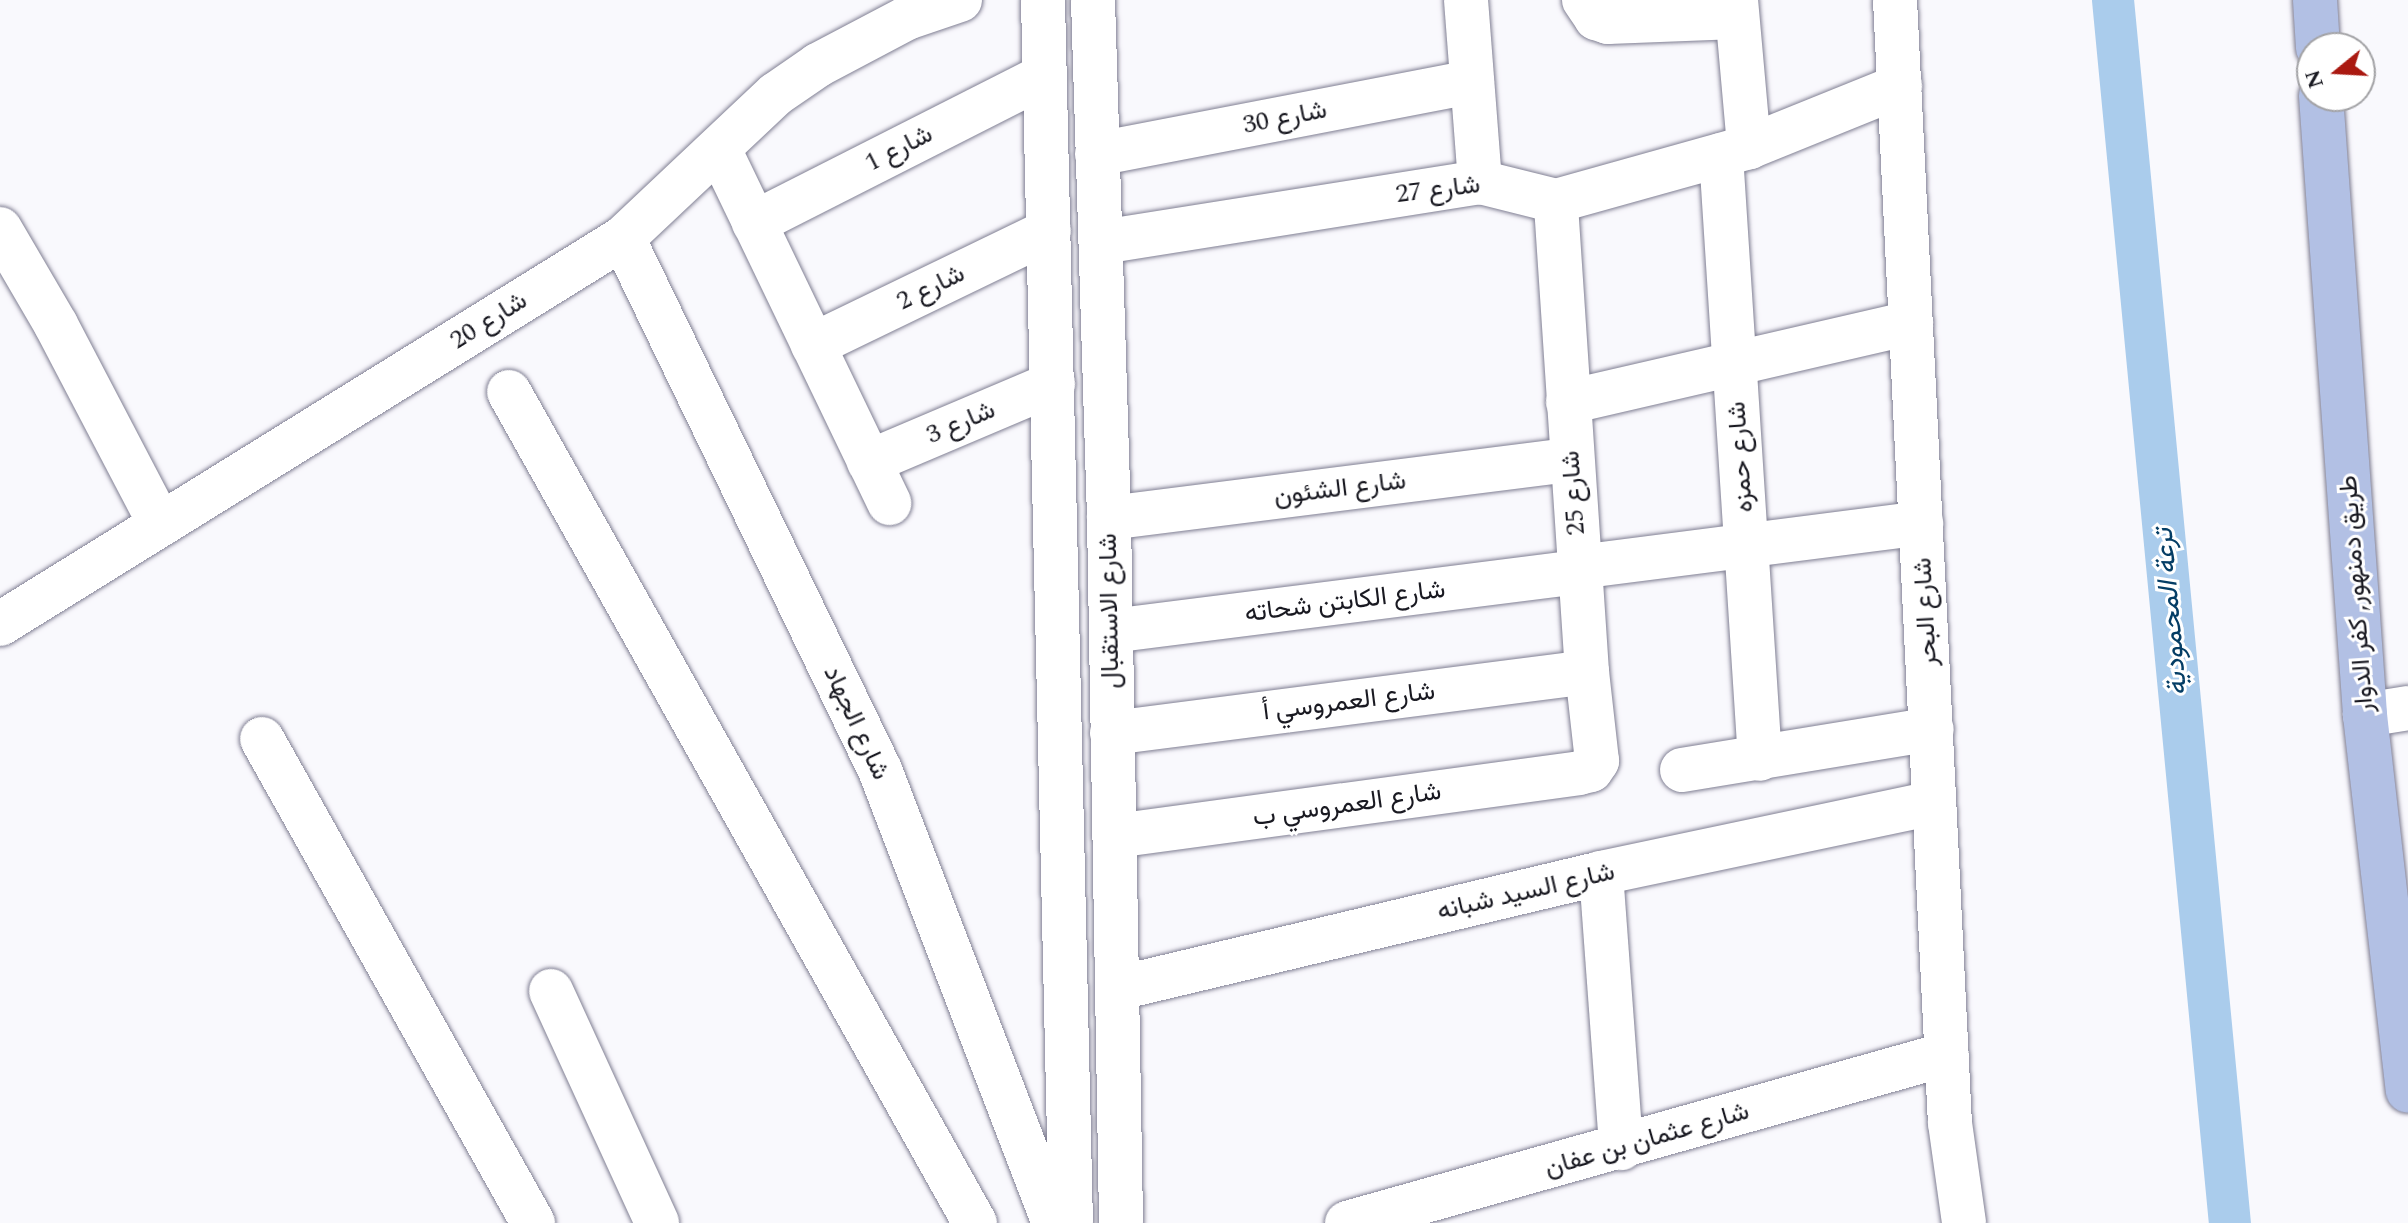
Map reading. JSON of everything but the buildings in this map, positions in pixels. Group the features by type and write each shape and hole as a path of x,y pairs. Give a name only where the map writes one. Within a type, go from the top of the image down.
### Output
{"main road":[{"path":"2315,0 2317,32"},
{"name":"طريق دمنهور, كفر الدوار","path":"2322,112 2365,715 2404,1033 2408,1091"}],"street":[{"name":"شارع 20","path":"0,624 623,238 776,94 818,65 896,24 956,0"},
{"name":"شارع الاستقبال","path":"1043,0 1071,1223"},
{"name":"شارع الاستقبال","path":"1093,0 1109,518 1121,1223"},
{"path":"1466,0 1480,182"},
{"path":"1584,0 1596,18 1608,22 1736,8"},
{"name":"شارع البحر","path":"1895,0 1950,1123 1964,1223"},
{"name":"شارع حمزه","path":"1736,8 1734,365 1760,759"},
{"name":"شارع 1","path":"754,223 1044,76"},
{"name":"شارع 30","path":"1097,154 1472,82"},
{"name":"شارع 27","path":"1102,242 1480,182 1556,201 1735,151 1900,86"},
{"path":"719,149 889,503"},
{"name":"شارع 25","path":"1556,201 1579,570 1597,761 1591,770 1579,773"},
{"path":"0,229 56,325 160,524"},
{"name":"شارع 2","path":"813,345 1049,231"},
{"name":"شارع الجهاد","path":"623,238 880,770 1054,1223"},
{"path":"1568,402 1911,323"},
{"name":"شارع 3","path":"869,462 1053,384"},
{"path":"509,392 975,1223"},
{"name":"شارع الشئون","path":"1109,518 1571,460"},
{"name":"شارع الكابتن شحاته","path":"1111,631 1921,523"},
{"name":"شارع العمروسي أ","path":"1112,733 1587,672"},
{"path":"2365,715 2408,708"},
{"path":"1682,770 1932,729"},
{"path":"262,739 533,1223"},
{"name":"شارع العمروسي ب","path":"1115,836 1579,773"},
{"name":"شارع السيد شبانه","path":"1119,988 1601,873 1934,803"},
{"path":"1601,873 1621,1148"},
{"path":"551,991 657,1223"},
{"name":"شارع عثمان بن عفان","path":"1347,1223 1947,1054"}],"waterway":[{"name":"ترعة المحمودية","path":"2113,0 2230,1223"}]}
